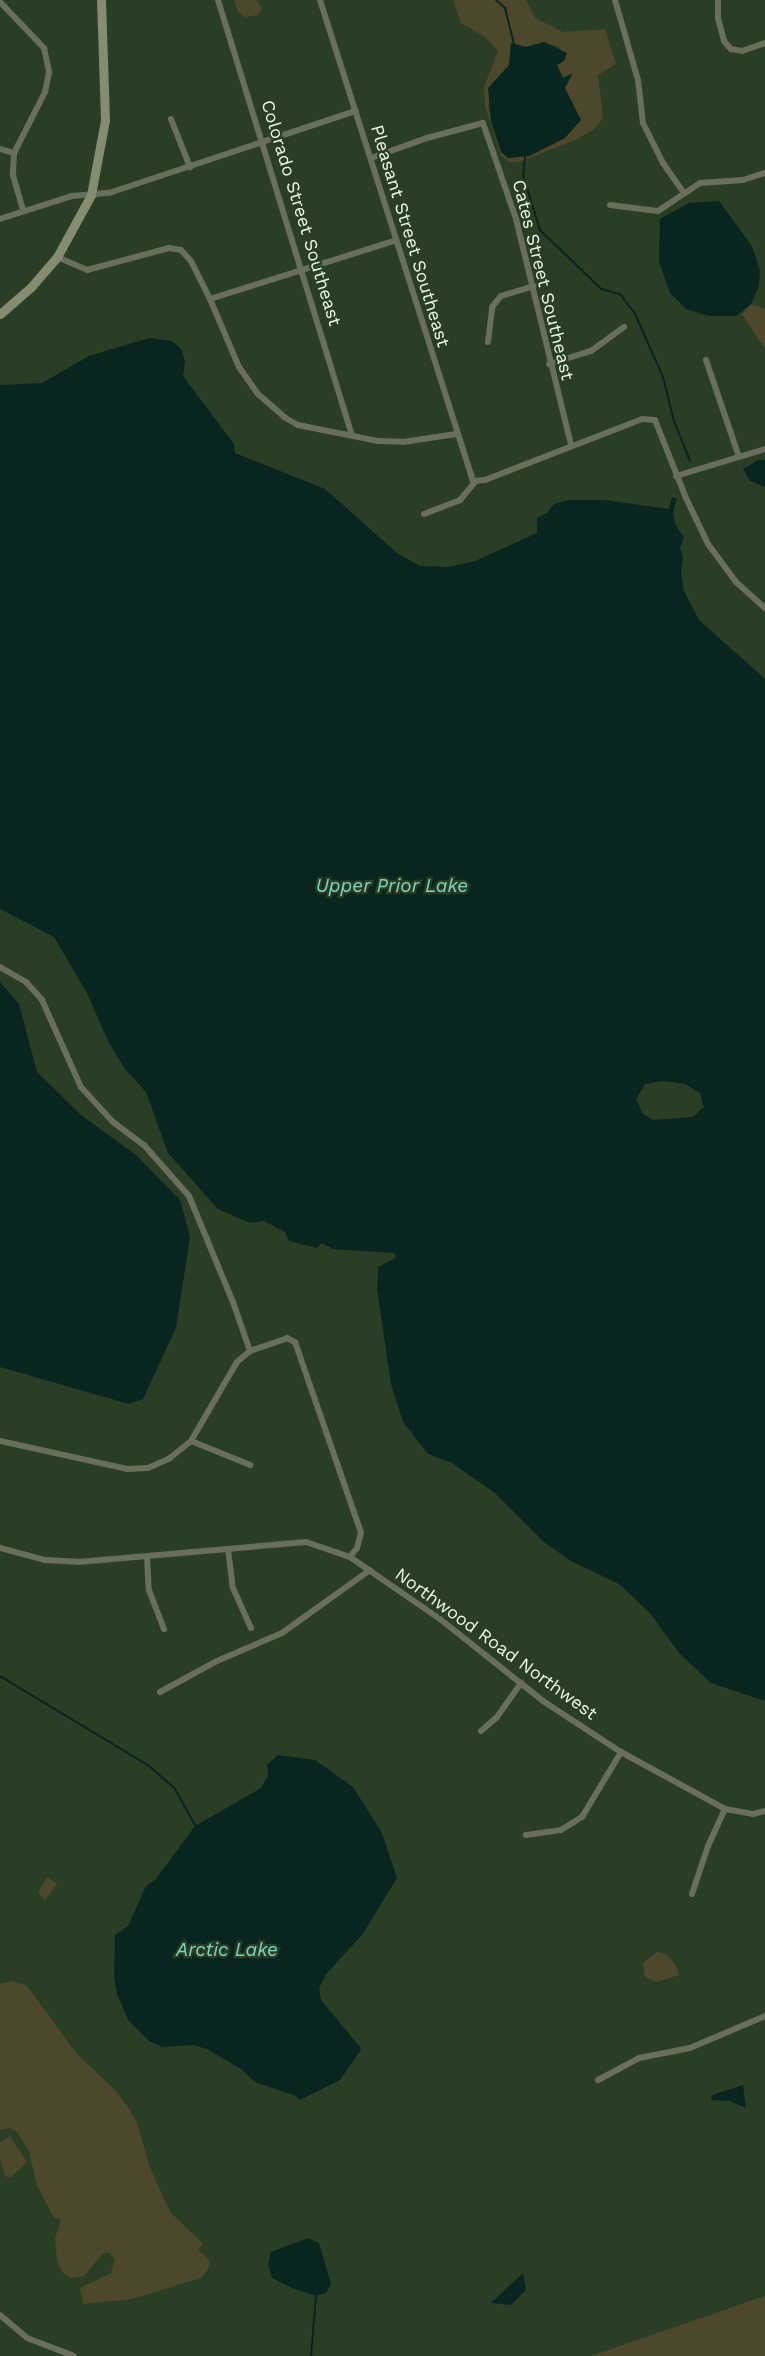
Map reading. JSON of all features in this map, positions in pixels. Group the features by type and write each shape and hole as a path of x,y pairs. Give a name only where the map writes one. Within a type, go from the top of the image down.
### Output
{"main road":[{"path":"0,314 31,287 57,257 91,195 105,120 100,0"}],"street":[{"name":"Colorado Street Southeast","path":"218,0 304,270 352,435"},
{"name":"Pleasant Street Southeast","path":"320,0 371,158 394,241 456,434 474,481"},
{"path":"615,0 638,80 644,123 662,163 683,192"},
{"path":"718,0 718,18 724,41 731,49 742,51 765,43"},
{"path":"0,2 44,48 49,72 45,92 14,153 14,175 23,211"},
{"path":"0,220 72,196 109,193 356,111"},
{"path":"171,119 190,167"},
{"name":"Cates Street Southeast","path":"371,158 427,138 483,123 516,219 533,286 549,364 571,446"},
{"path":"0,149 14,153"},
{"path":"610,206 658,211 683,192 710,180 743,180 765,173"},
{"path":"210,299 394,241"},
{"path":"57,257 87,270 169,248 181,250 191,261 240,367 258,394 284,417 298,425 403,442 456,434"},
{"path":"488,342 492,307 501,296 533,286"},
{"path":"549,364 591,351 624,327"},
{"path":"706,360 739,457"},
{"path":"424,514 460,500 474,481 486,480 642,419 655,420 676,476 708,544 736,582 765,608"},
{"path":"676,476 765,449"},
{"path":"0,967 26,982 42,1000 81,1087 113,1122 144,1145 189,1196 233,1302 250,1351"},
{"path":"0,1441 127,1469 148,1468 170,1458 192,1441 237,1362 250,1351 287,1338 295,1342 361,1533 357,1548 350,1557"},
{"path":"192,1441 250,1465"},
{"name":"Northwood Road Northwest","path":"0,1548 45,1560 78,1562 306,1542 350,1557 440,1619 521,1683 621,1752 725,1809 753,1814 765,1811"},
{"path":"228,1549 233,1588 251,1628"},
{"path":"147,1557 149,1590 164,1629"},
{"path":"160,1692 217,1661 282,1633 370,1570"},
{"path":"481,1731 497,1717 521,1683"},
{"path":"526,1835 561,1830 582,1817 621,1752"},
{"path":"692,1894 708,1846 725,1809"},
{"path":"598,2080 639,2058 690,2048 765,2016"},
{"path":"0,2316 28,2338 74,2356"}],"shaded area":[{"path":"234,0 256,0 262,8 258,15 245,17 238,12"},
{"path":"453,0 526,0 535,18 563,32 605,29 616,64 598,75 603,118 593,130 575,140 519,162 510,162 501,156 485,106 484,87 498,51 485,37 461,23","holes":["544,42 561,48 557,65 563,78 572,74 564,88 573,106 565,138 529,156 501,152 488,106 509,65 511,44 526,47"]},
{"path":"751,304 765,309 765,349 742,314"},
{"path":"47,1877 57,1884 45,1900 38,1892"},
{"path":"657,1952 666,1954 676,1965 679,1975 656,1982 645,1977 643,1963"},
{"path":"13,1981 27,1986 77,2054 116,2091 130,2110 137,2123 150,2168 170,2212 203,2244 198,2250 210,2261 208,2269 201,2278 132,2299 83,2304 80,2288 111,2273 115,2259 109,2253 103,2253 84,2276 72,2278 63,2273 57,2261 55,2239 61,2219 54,2218 37,2186 29,2151 17,2132 10,2128 0,2130 0,1984"},
{"path":"10,2136 27,2162 10,2178 5,2176 0,2158 0,2142"},
{"path":"765,2296 765,2356 591,2356"}],"water":[{"path":"544,42 567,53 564,61 557,65 563,78 573,73 565,88 581,120 565,138 529,156 508,158 501,152 491,122 488,88 509,65 511,43 526,47"},
{"path":"719,201 752,246 760,271 759,286 751,304 736,316 709,316 686,309 670,293 659,262 660,219 689,203"},
{"name":"Upper Prior Lake","path":"149,338 172,341 181,349 185,361 183,376 234,444 235,453 325,489 397,553 420,566 449,567 475,561 537,533 537,518 547,513 554,504 568,500 604,500 669,509 672,497 677,499 673,511 675,524 684,538 680,548 683,557 681,573 684,591 699,620 765,679 765,1701 711,1683 679,1653 650,1613 619,1584 571,1561 545,1543 495,1493 452,1463 428,1454 403,1422 391,1384 377,1289 378,1267 396,1258 395,1253 333,1249 322,1243 317,1248 289,1241 285,1232 264,1221 250,1223 218,1209 168,1153 146,1092 125,1069 108,1041 87,993 54,937 0,909 0,385 42,383 89,356","holes":["663,1081 685,1084 700,1093 704,1107 693,1117 653,1120 643,1114 636,1099 645,1084"]},
{"path":"758,460 765,460 765,487 750,481 743,469"},
{"path":"0,982 19,1004 37,1072 81,1115 136,1155 180,1200 190,1237 176,1328 143,1399 129,1404 0,1367"},
{"name":"Arctic Lake","path":"278,1755 315,1760 353,1787 382,1833 397,1878 362,1935 327,1973 319,1988 321,2000 361,2048 360,2051 340,2080 300,2100 296,2096 255,2082 241,2069 207,2049 192,2045 162,2047 149,2041 128,2020 117,1994 114,1975 115,1935 128,1926 146,1886 156,1879 195,1826 261,1788 268,1776 267,1765"},
{"path":"743,2085 746,2108 729,2101 712,2100 711,2096 715,2094"},
{"path":"308,2238 319,2243 331,2284 326,2293 316,2296 292,2288 272,2278 268,2264 271,2252"},
{"path":"523,2273 526,2290 511,2305 491,2303"}],"waterway":[{"path":"496,0 505,8 514,45"},
{"path":"525,157 523,175 540,230 601,289 620,294 635,314 663,377 674,421 690,461"},
{"path":"0,1676 149,1766 175,1789 196,1827"},
{"path":"311,2356 316,2296"}]}
